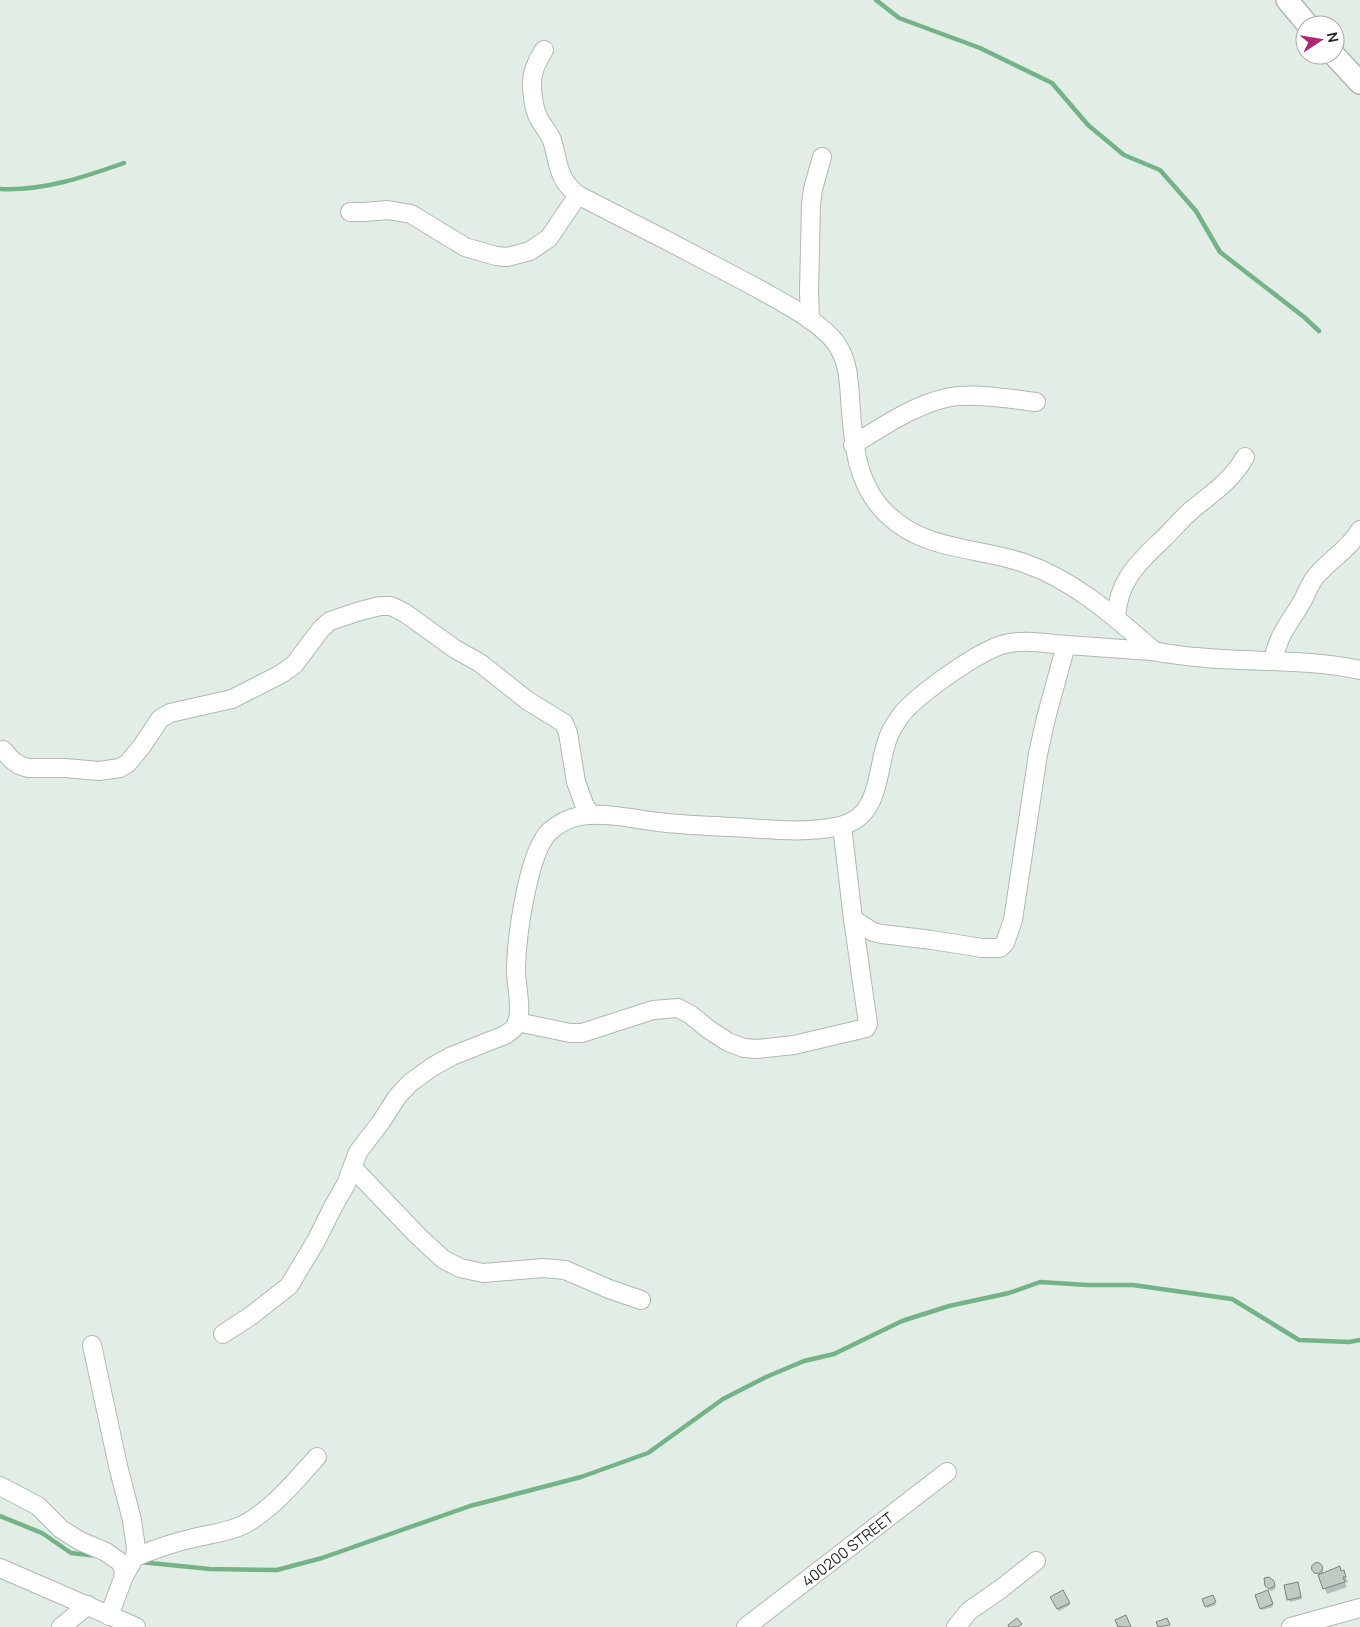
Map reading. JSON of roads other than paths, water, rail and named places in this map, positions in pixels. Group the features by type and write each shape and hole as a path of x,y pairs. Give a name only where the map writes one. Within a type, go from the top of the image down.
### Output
{"street":[{"path":"1287,0 1300,15"},
{"path":"544,50 534,66 531,78 535,109 552,141 564,182 578,195 718,267 783,303 828,334 839,348 846,366 854,445 861,475 871,496 888,516 930,541 1024,563 1066,582 1116,618 1154,651"},
{"path":"1343,65 1360,83"},
{"path":"810,320 809,273 813,189 822,157"},
{"path":"350,212 388,210 411,214 465,247 507,257 530,251 549,238 578,195"},
{"path":"854,445 909,412 940,400 958,396 1036,402"},
{"path":"1116,618 1120,593 1138,562 1192,510 1225,483 1238,470 1245,457"},
{"path":"1273,660 1281,634 1305,597 1316,575 1350,543 1360,530"},
{"path":"3,750 10,759 28,768 65,768 99,771 120,768 128,763 142,746 160,719 170,713 232,699 281,674 294,665 321,629 330,621 360,610 391,606 405,613 480,663 528,701 564,723 568,734 571,763 576,782 584,804 591,816"},
{"path":"223,1334 289,1286 316,1241 353,1168 358,1152 396,1097 410,1083 432,1067 452,1056 505,1035 512,1030 517,1022 519,1008 516,967 519,931 528,884 537,852 548,832 561,822 579,816 603,815 668,823 776,830 842,826 859,818 873,798 890,734 901,714 922,695 990,649 1008,643 1040,643 1154,651 1225,660 1273,660 1343,666 1360,670"},
{"path":"853,919 873,932 891,936 982,948 1000,948 1005,943 1013,920 1042,736 1066,645"},
{"path":"517,1022 570,1033 582,1033 653,1010 678,1008 691,1015 708,1030 728,1042 744,1048 757,1049 794,1045 866,1028 868,1024 842,826"},
{"path":"353,1168 443,1259 460,1268 483,1273 543,1268 565,1270 609,1289 641,1300"},
{"path":"92,1345 118,1466 132,1520 136,1548 135,1557 124,1576 109,1616"},
{"path":"135,1557 172,1544 214,1534 244,1524 260,1514 284,1492 316,1457"},
{"name":"400200 STREET","path":"746,1627 947,1472"},
{"path":"0,1486 38,1506 61,1529 80,1541 113,1556 123,1567 124,1576"},
{"path":"956,1627 969,1611 1036,1561"},
{"path":"0,1568 136,1627"},
{"path":"60,1627 88,1605"},
{"path":"1292,1627 1360,1608"}],"waterway":[{"path":"876,0 899,18 980,48 1052,83 1088,125 1124,155 1160,170 1196,211 1220,252 1304,317 1319,331"},
{"path":"0,189 32,188 64,182 124,163"},
{"path":"140,1562 210,1569 277,1570 322,1558 470,1506 581,1477 648,1453 723,1399 766,1377 804,1361 834,1354 902,1321 949,1306 1009,1293 1040,1282 1133,1285 1232,1299 1299,1340 1349,1342 1360,1340"},
{"path":"0,1516 42,1533 71,1553 98,1556"}]}
